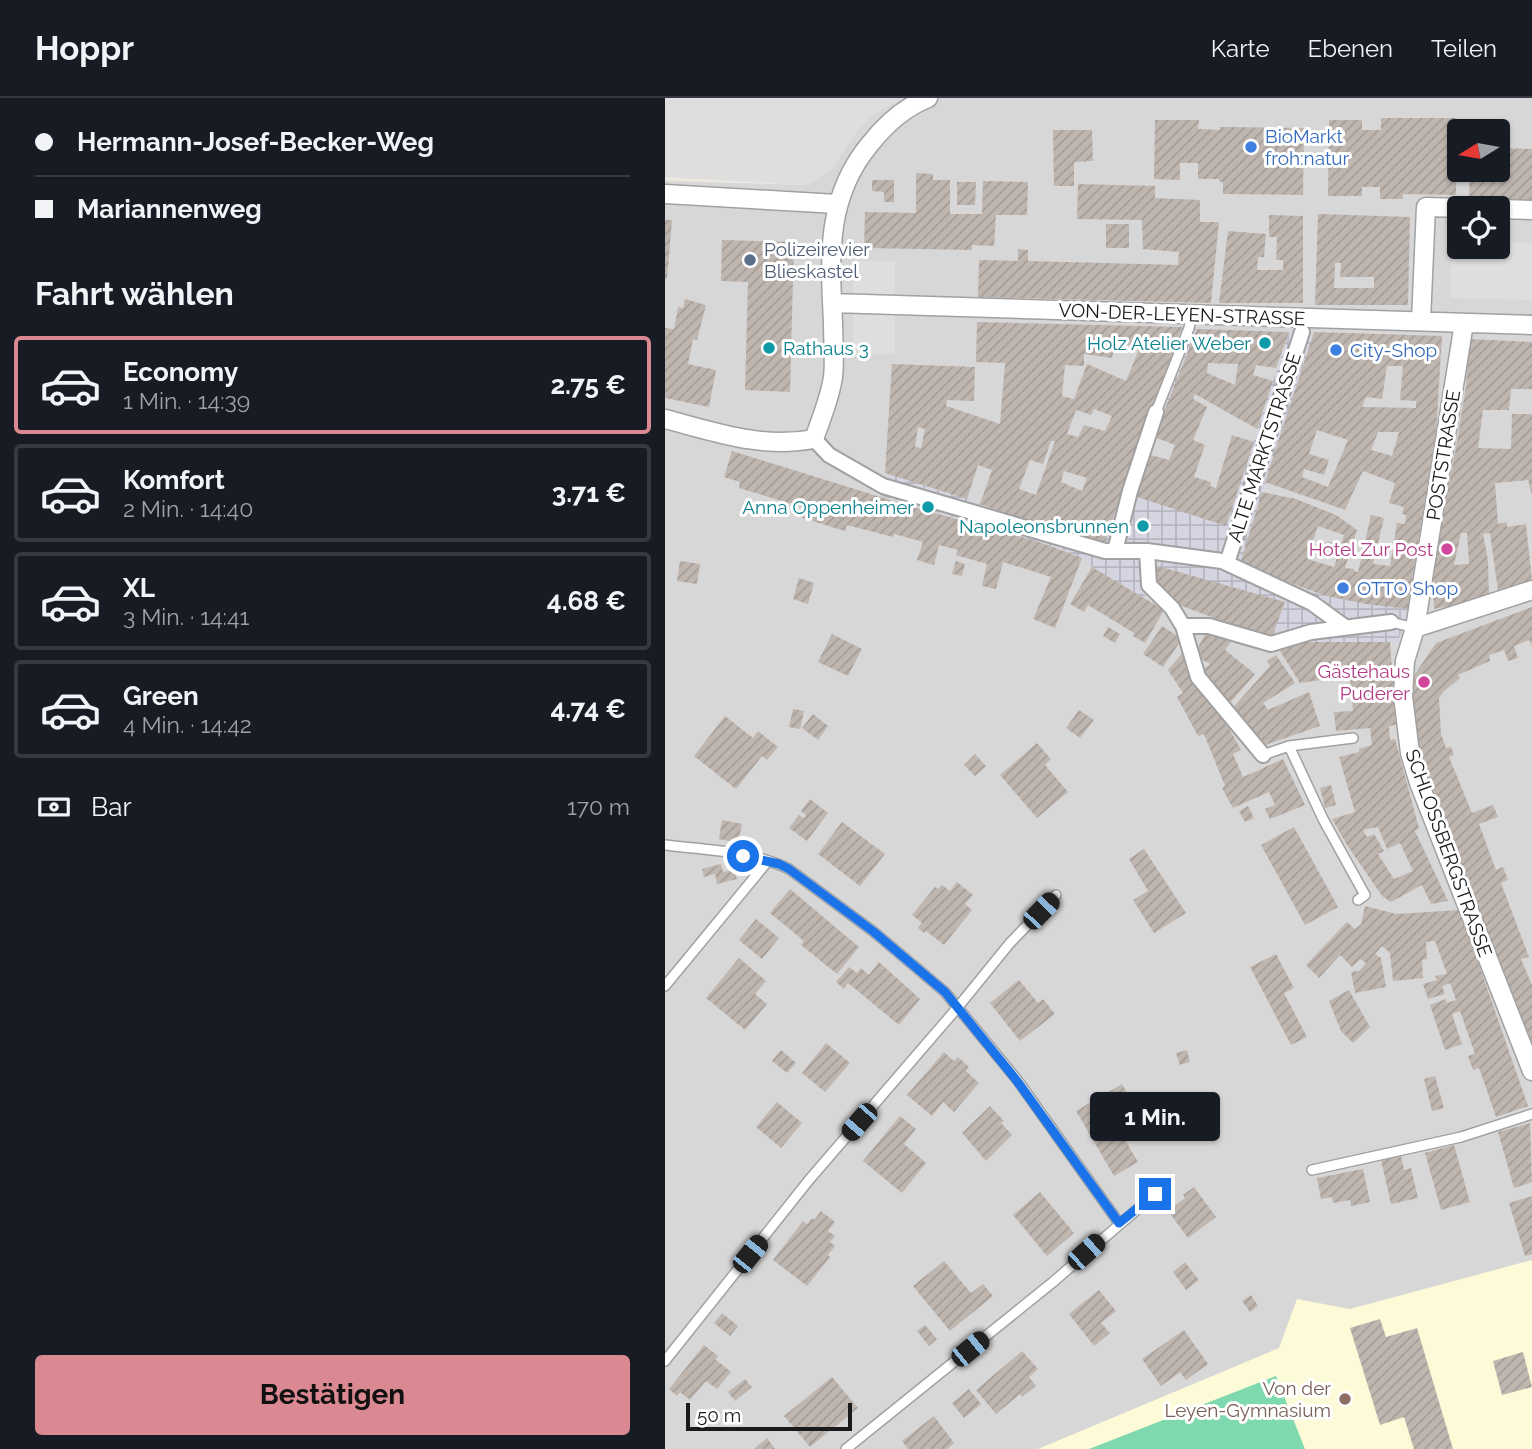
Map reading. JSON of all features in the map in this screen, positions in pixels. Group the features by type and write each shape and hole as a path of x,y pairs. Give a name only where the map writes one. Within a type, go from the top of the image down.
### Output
{"street":[{"path":"814,439 833,377 832,234 837,204 857,159 878,134 897,117 928,98"},
{"path":"665,194 837,204"},
{"path":"1421,321 1426,207 1447,208"},
{"path":"1510,209 1532,210"},
{"name":"VON-DER-LEYEN-STRASSE","path":"832,303 1192,314 1302,325 1421,321 1532,325"},
{"name":"POSTSTRASSE","path":"1415,628 1464,323"},
{"name":"ALTE MARKTSTRASSE","path":"1227,563 1302,325"},
{"path":"1115,551 1129,491 1156,412"},
{"path":"665,419 751,441 790,443 814,439"},
{"path":"814,439 829,455 883,486 1105,551 1147,551 1227,563 1312,603 1345,627"},
{"path":"1147,551 1149,585 1172,608 1183,626 1198,677 1263,755"},
{"path":"1415,628 1532,590"},
{"path":"1183,626 1209,626 1271,644 1311,632 1391,622"},
{"name":"SCHLOSSBERGSTRASSE","path":"1415,628 1405,661 1403,696 1406,730 1419,783 1532,1071"}],"lane":[{"path":"1156,412 1192,314"},
{"path":"1391,622 1415,628"},
{"path":"1263,755 1289,746 1353,738"},
{"path":"1289,746 1361,897"},
{"path":"665,845 768,861 789,869 874,932 945,992 958,1007 1017,1081 1119,1223"},
{"path":"665,986 768,861"},
{"path":"665,1361 809,1180 1010,943 1056,895"},
{"path":"1312,1170 1461,1137 1532,1114"},
{"path":"846,1449 1052,1282 1155,1194"}],"shaded area":[{"path":"665,98 902,98 872,115 856,132 830,171 804,185 665,177"},
{"path":"902,98 1532,98 1532,1449 665,1449 665,181 805,185 830,171 856,132 872,115"},
{"path":"1510,242 1532,243 1532,300 1450,298 1451,259 1510,259"},
{"path":"853,261 895,261 895,354 853,354"},
{"path":"1182,327 1197,329 1134,496 1226,526 1289,332 1314,332 1240,564 1326,596 1408,609 1398,642 1303,642 1271,649 1271,639 1285,602 1154,565 1144,598 1092,567 1082,558 1060,549 881,496 885,473 1094,544 1110,523"},
{"name":"Von der Leyen-Gymnasium","path":"1532,1260 1532,1449 1038,1449 1279,1348 1297,1299 1350,1309"}],"green space":[{"path":"1276,1376 1305,1449 1089,1449"}],"building":[{"path":"1381,118 1456,118 1447,119 1447,182 1456,182 1456,195 1403,194 1403,199 1380,199 1380,187 1362,187 1362,196 1328,196 1329,120 1362,120 1362,130 1381,130"},
{"name":"BioMarkt froh:natur","path":"1155,120 1199,120 1198,129 1304,128 1303,195 1223,194 1223,182 1219,179 1198,179 1198,163 1180,163 1180,180 1154,179"},
{"path":"1053,130 1092,130 1093,161 1074,162 1074,186 1054,186"},
{"path":"1510,148 1532,149 1532,204 1510,203 1510,196 1469,196 1470,182 1510,182"},
{"path":"916,173 933,174 933,180 950,180 950,214 982,214 983,181 1028,182 1027,215 996,215 994,246 972,245 972,250 864,248 865,212 916,213"},
{"path":"872,180 894,180 894,202 884,202 884,192 872,191"},
{"path":"957,182 976,182 975,205 957,205"},
{"path":"1078,184 1155,186 1155,198 1200,200 1200,222 1219,222 1211,303 978,297 979,260 1018,261 1018,249 1028,250 1028,261 1178,265 1179,252 1143,249 1142,220 1077,219"},
{"path":"1318,214 1410,217 1408,305 1315,305","holes":["1335,263 1341,263 1340,277 1374,277 1374,288 1334,288"]},
{"path":"1269,215 1303,216 1303,303 1219,303 1228,231 1266,234 1264,257 1258,257 1257,270 1283,270 1283,260 1276,260 1277,237 1269,237"},
{"path":"665,220 672,220 667,279 665,279"},
{"path":"1106,224 1129,224 1129,248 1106,248"},
{"name":"Rathaus 3","path":"722,240 794,242 790,392 745,390 748,282 721,281"},
{"path":"685,299 706,305 697,340 693,339 688,364 716,370 709,407 665,398 665,328 674,329 678,307 683,308"},
{"path":"977,322 1182,327 1105,541 1095,544 980,504 992,470 978,465 967,499 885,473 892,364 975,367 974,401 947,400 946,406 1000,424 1005,363 976,362","holes":["1115,343 1140,347 1126,381 1087,364 1074,399 1062,396 1065,365 1084,366 1084,354 1112,358","1094,409 1112,416 1105,431 1084,425 1078,437 1067,434 1076,410 1091,415","918,427 925,429 921,448 915,447","1051,441 1055,441 1036,495 1019,489 1030,460 1043,464","1064,471 1087,478 1082,491 1061,482"]},
{"path":"1197,329 1289,332 1276,368 1256,365 1253,375 1273,381 1257,429 1195,394 1193,399 1207,407 1193,440 1205,445 1194,477 1211,482 1210,486 1216,488 1232,435 1254,442 1226,526 1134,496 1147,454 1169,460 1175,445 1151,436 1158,418 1161,419","holes":["1208,363 1238,364 1235,385 1207,373"]},
{"path":"1314,332 1442,336 1436,434 1412,579 1416,579 1414,592 1410,592 1408,609 1326,596 1240,564 1262,492 1296,499 1336,515 1357,530 1345,568 1358,572 1371,515 1384,518 1373,564 1390,566 1397,523 1405,524 1406,515 1402,514 1404,507 1389,503 1395,483 1363,471 1345,510 1265,482","holes":["1387,366 1403,366 1400,400 1416,401 1416,408 1362,407 1366,397 1382,399","1317,430 1348,440 1328,487 1302,477 1304,469 1324,475 1329,460 1309,454","1378,432 1399,432 1392,456 1371,450","1318,526 1344,535 1334,567 1307,559"]},
{"path":"1469,339 1532,342 1532,389 1511,389 1509,410 1483,410 1478,448 1511,449 1512,414 1532,414 1532,495 1528,480 1495,483 1498,524 1507,522 1507,527 1526,524 1532,581 1498,591 1490,533 1483,534 1488,560 1489,598 1434,609 1433,567 1466,386","holes":["1461,533 1467,533 1469,564 1454,565"]},
{"path":"732,451 903,504 1042,543 1082,558 1055,628 1033,619 1051,577 1003,562 996,589 982,586 987,564 956,555 958,550 939,545 934,565 917,560 923,542 847,525 845,531 802,518 805,508 739,488 740,482 724,477"},
{"path":"1329,542 1335,544 1335,556 1329,558 1323,556 1321,550 1323,544"},
{"path":"680,561 700,564 697,584 677,581"},
{"path":"956,561 965,564 962,576 952,574"},
{"path":"1154,565 1285,602 1271,639 1171,602 1150,580"},
{"path":"1092,567 1164,610 1145,643 1133,636 1134,633 1088,605 1084,612 1070,604"},
{"path":"799,578 814,583 808,604 793,599"},
{"path":"1532,607 1532,646 1529,640 1514,646 1518,658 1508,661 1504,650 1489,655 1490,661 1458,675 1460,678 1439,698 1441,734 1446,748 1451,747 1454,755 1449,757 1472,813 1493,805 1498,817 1479,824 1496,870 1503,867 1508,880 1501,883 1529,957 1521,959 1532,985 1532,1043 1516,1009 1415,743 1412,690 1415,674 1436,643"},
{"path":"1162,626 1182,639 1163,667 1143,654"},
{"path":"1108,627 1120,634 1115,643 1103,636"},
{"path":"1208,629 1231,642 1225,650 1255,674 1229,704 1202,671 1210,664 1194,655"},
{"path":"832,634 862,649 848,676 818,662"},
{"path":"1303,642 1390,642 1396,725 1389,726 1390,740 1395,739 1419,828 1415,831 1448,901 1431,904 1422,885 1391,902 1382,896 1347,845 1332,819 1355,812 1339,757 1359,752 1359,749 1372,745 1370,728 1336,731 1334,712 1353,711 1350,676 1300,683 1278,648","holes":["1378,827 1387,849 1400,843 1413,871 1394,879 1378,854 1384,851 1374,834 1367,837 1363,830"]},
{"path":"1185,650 1241,750 1233,754 1243,777 1283,759 1305,805 1270,819 1265,809 1275,805 1269,792 1233,808 1222,788 1225,786 1204,734 1198,736 1177,697 1183,693 1168,670"},
{"path":"1276,655 1295,683 1263,703 1268,710 1309,692 1320,726 1265,745 1231,710 1270,666 1267,661"},
{"path":"793,709 804,711 800,729 789,727"},
{"path":"1079,710 1094,720 1080,738 1066,728"},
{"path":"813,714 828,726 818,740 802,728"},
{"path":"725,716 753,738 758,731 778,747 767,760 762,756 736,789 694,756"},
{"path":"1037,743 1051,759 1045,765 1068,792 1037,818 1000,775"},
{"path":"975,754 986,766 975,776 964,765"},
{"path":"1331,785 1336,805 1325,808 1320,788"},
{"path":"810,799 828,813 807,841 789,828 799,815 804,818 806,815 801,811"},
{"path":"1248,806 1254,818 1245,822 1239,811"},
{"path":"722,820 742,824 738,843 719,839"},
{"path":"842,822 885,854 860,886 818,854"},
{"path":"1294,827 1338,907 1305,925 1261,845"},
{"path":"1144,849 1186,913 1154,933 1133,900 1148,891 1129,859"},
{"path":"721,864 723,872 734,870 737,879 717,884 715,874 704,877 702,869"},
{"path":"957,882 973,895 965,904 972,910 944,945 918,928 922,923 912,915 935,887 938,889 942,885 950,891"},
{"path":"790,889 859,947 837,974 801,945 804,941 770,913"},
{"path":"1365,906 1396,914 1460,910 1528,1106 1496,1117 1479,1068 1473,1070 1468,1056 1475,1054 1460,1011 1452,1014 1462,1044 1445,1050 1430,1005 1446,999 1447,1003 1456,1000 1450,983 1442,986 1445,994 1428,999 1423,984 1437,980 1435,976 1447,974 1435,941 1426,942 1427,959 1422,960 1423,978 1393,981 1390,953 1382,946 1375,954 1381,958 1386,987 1355,993 1351,972 1359,971 1366,963 1360,959 1352,967 1340,955 1319,978 1306,965 1347,922 1355,929 1361,924"},
{"path":"756,919 779,938 762,959 739,940"},
{"path":"1276,954 1294,988 1284,993 1307,1037 1291,1045 1250,967"},
{"path":"739,958 766,981 755,994 767,1004 745,1030 706,998"},
{"path":"879,962 920,999 899,1025 848,983 844,989 836,982 849,967 857,973 861,968 869,975"},
{"path":"1019,980 1038,1003 1043,999 1055,1014 1020,1041 990,1003"},
{"path":"1349,990 1370,1027 1353,1043 1341,1031 1329,1001"},
{"path":"826,1043 850,1063 825,1092 802,1073"},
{"path":"781,1050 796,1063 787,1073 772,1061"},
{"path":"1187,1050 1190,1062 1180,1065 1176,1053"},
{"path":"944,1052 954,1061 958,1057 969,1067 966,1071 979,1083 954,1112 943,1102 932,1116 907,1095"},
{"path":"1435,1076 1444,1108 1432,1111 1424,1079"},
{"path":"1122,1084 1141,1116 1119,1130 1138,1162 1114,1176 1076,1111"},
{"path":"777,1102 802,1123 781,1148 756,1127"},
{"path":"990,1106 1012,1135 986,1161 962,1133"},
{"path":"900,1116 916,1129 904,1144 926,1163 902,1193 863,1161"},
{"path":"1530,1123 1532,1182 1514,1188 1498,1132"},
{"path":"1454,1145 1470,1202 1441,1210 1425,1153"},
{"path":"1401,1156 1404,1170 1411,1168 1418,1198 1391,1204 1381,1160"},
{"path":"1363,1169 1370,1202 1351,1206 1350,1200 1333,1203 1332,1197 1321,1199 1317,1178"},
{"path":"1194,1187 1216,1217 1188,1238 1168,1211"},
{"path":"1040,1192 1074,1233 1047,1256 1013,1215"},
{"path":"1532,1196 1532,1254 1525,1256 1509,1203"},
{"path":"821,1211 835,1222 828,1231 835,1236 830,1242 835,1246 828,1255 830,1257 807,1286 773,1260 803,1221 807,1224"},
{"path":"944,1261 971,1293 983,1284 993,1296 950,1331 913,1286"},
{"path":"1185,1262 1199,1280 1186,1290 1173,1272"},
{"path":"1099,1290 1116,1311 1101,1323 1110,1333 1094,1346 1069,1314"},
{"path":"1251,1295 1258,1306 1250,1312 1242,1301"},
{"path":"722,1313 738,1326 730,1336 714,1323"},
{"path":"1380,1319 1386,1337 1417,1328 1453,1449 1414,1449 1404,1417 1380,1425 1350,1328"},
{"path":"925,1325 937,1339 929,1346 917,1331"},
{"path":"1184,1330 1208,1364 1186,1380 1180,1372 1161,1386 1142,1359"},
{"path":"704,1345 718,1356 715,1359 731,1372 717,1389 706,1381 690,1400 680,1392 677,1396 669,1389"},
{"path":"1022,1351 1038,1369 1029,1377 1036,1386 1022,1397 1020,1394 996,1414 976,1390"},
{"path":"1523,1352 1532,1387 1502,1395 1493,1361"},
{"path":"832,1377 858,1408 810,1447 784,1416"},
{"path":"745,1379 752,1387 735,1401 728,1392"},
{"path":"969,1389 981,1404 964,1418 952,1403"},
{"path":"934,1416 954,1443 947,1449 908,1449 902,1441"},
{"path":"767,1438 775,1449 754,1449"}],"place":[{"name":"BioMarkt froh:natur","path":"1251,147"},
{"name":"Polizeirevier Blieskastel","path":"750,260"},
{"name":"Holz Atelier Weber","path":"1265,343"},
{"name":"Rathaus 3","path":"769,348"},
{"name":"City-Shop","path":"1336,350"},
{"name":"Anna Oppenheimer","path":"928,507"},
{"name":"Napoleonsbrunnen","path":"1143,526"},
{"name":"Hotel Zur Post","path":"1447,549"},
{"name":"OTTO Shop","path":"1343,588"},
{"name":"Gästehaus Puderer","path":"1424,682"},
{"name":"Von der Leyen-Gymnasium","path":"1345,1399"}],"route":[{"path":"743,856 789,869 874,932 945,992 1017,1081 1119,1223 1155,1194"}]}
